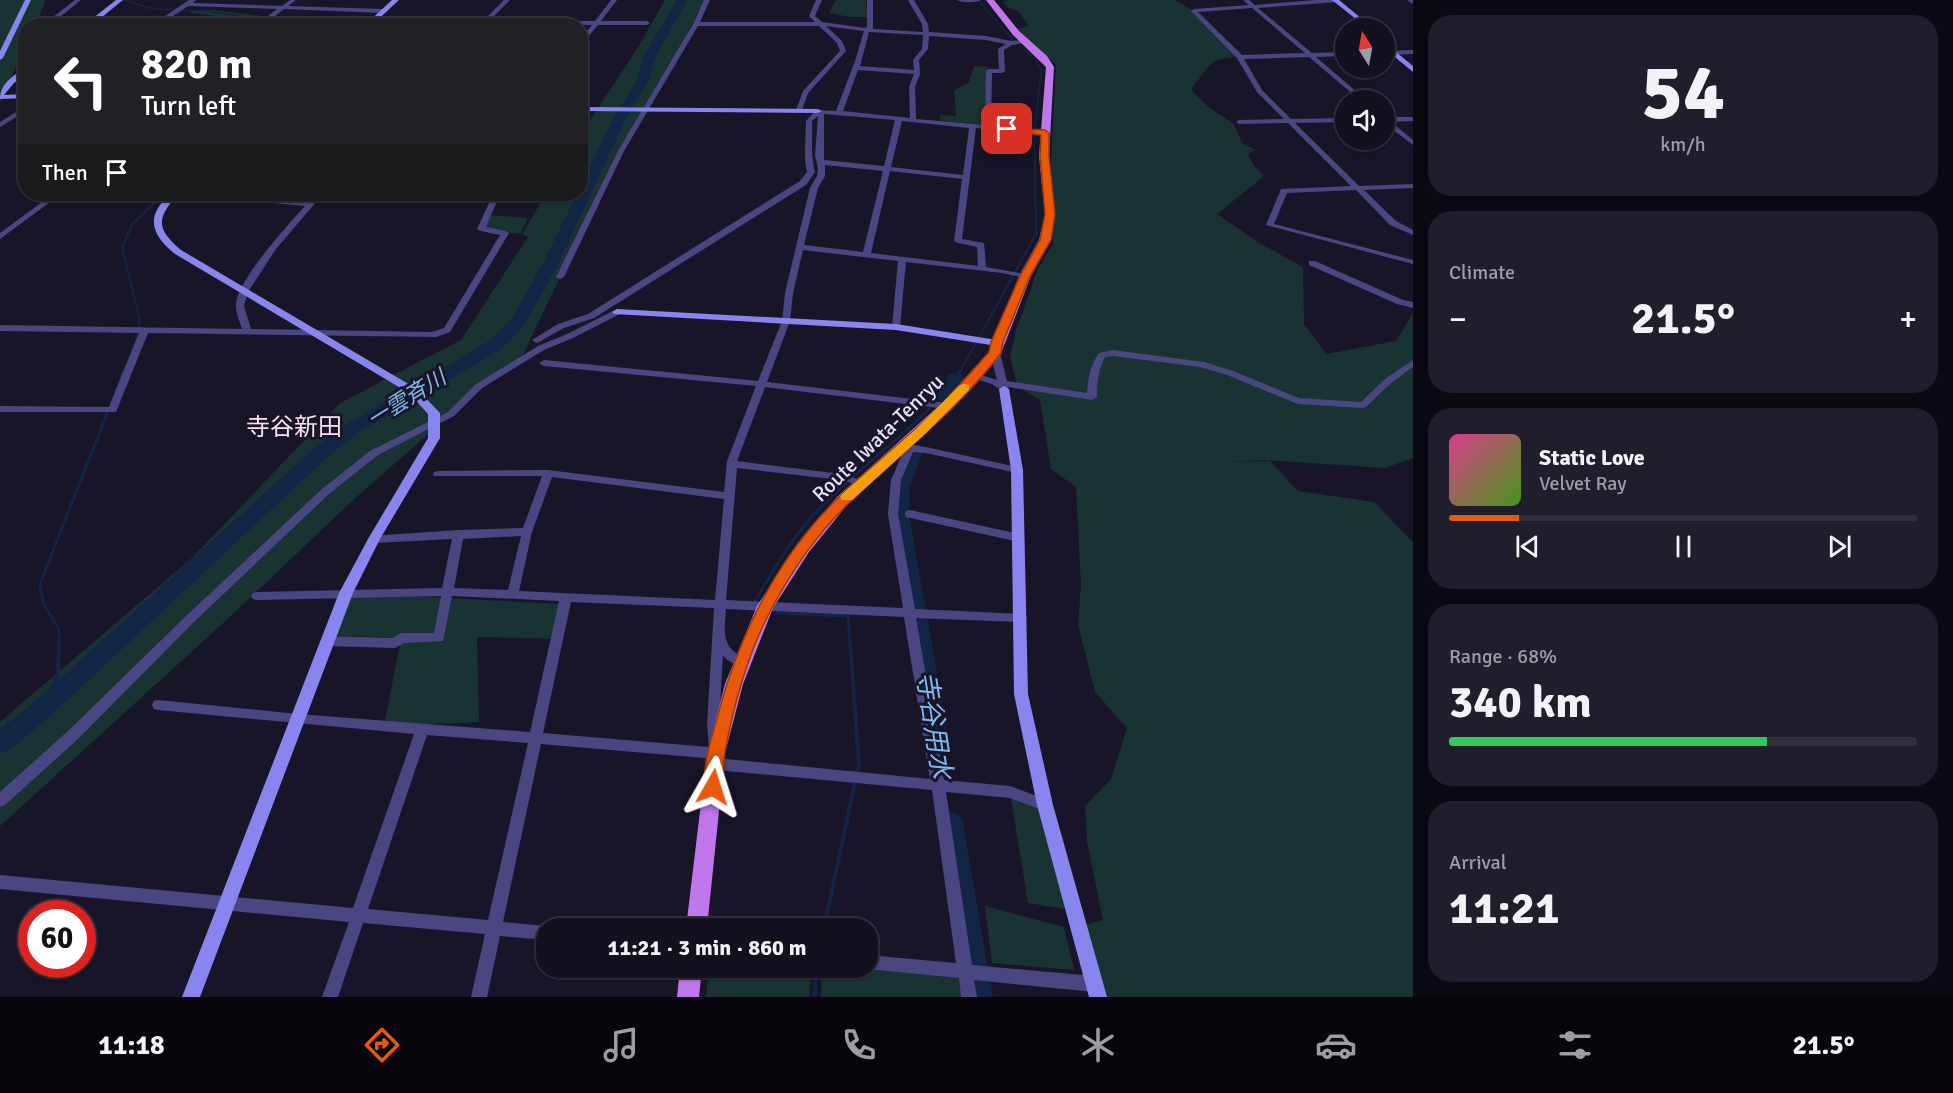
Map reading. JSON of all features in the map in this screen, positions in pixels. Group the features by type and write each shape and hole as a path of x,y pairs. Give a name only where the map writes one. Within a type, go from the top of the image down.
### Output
{"main road":[{"name":"Route Iwata-Tenryu","path":"697,918 716,758 726,710 742,661 765,606 803,548 842,501 907,448 975,376 996,348 1025,276 1046,240 1050,214 1044,156 1050,67 1044,58 1018,42 990,0"},
{"path":"688,997 690,978"}],"street":[{"path":"19,18 28,0"},
{"path":"55,18 78,0"},
{"path":"97,18 120,0"},
{"path":"269,18 293,0"},
{"path":"375,18 396,0"},
{"path":"490,18 507,0"},
{"path":"588,34 614,0"},
{"path":"561,277 621,151 647,110 659,83 696,24 707,0"},
{"path":"799,110 805,92 843,51 840,42 813,16 819,0"},
{"path":"838,113 862,56 868,29 870,0"},
{"path":"911,0 925,24 926,33 925,49 916,60 917,72 912,87 913,120"},
{"path":"960,0 977,0"},
{"path":"1246,0 1351,90"},
{"path":"1358,18 1336,0 1194,11 1240,57 1259,91 1393,223 1413,233"},
{"path":"165,18 190,2 383,11"},
{"path":"0,58 18,21"},
{"path":"588,23 646,23"},
{"path":"696,24 821,24 1018,42"},
{"path":"988,127 989,71 1002,71 1001,49 1018,42"},
{"path":"1395,53 1413,52"},
{"path":"1240,57 1335,54"},
{"path":"1395,57 1413,70"},
{"path":"855,68 917,72"},
{"path":"0,96 18,76"},
{"path":"0,96 18,96"},
{"path":"588,109 819,111 1045,133"},
{"path":"716,758 713,724 732,464 786,321 789,293 814,188 821,176 819,111"},
{"path":"0,801 74,734 190,619 326,490 374,453 433,415 456,409 479,386 538,344 591,316 803,183 811,172 807,154 810,142 809,122 819,111"},
{"path":"0,124 18,113"},
{"path":"867,254 899,119"},
{"path":"1395,119 1413,119"},
{"path":"1239,122 1335,120"},
{"path":"973,126 958,242 981,245 982,268"},
{"path":"1395,128 1413,143"},
{"path":"820,162 966,177"},
{"path":"1413,186 1284,190 1270,225 1413,262"},
{"path":"0,237 48,201"},
{"path":"166,201 157,216 157,224 164,242 413,391 433,415 434,438 374,539 346,593 192,997"},
{"path":"298,201 349,201"},
{"path":"0,328 433,335 447,330 505,233 481,229 493,201"},
{"path":"247,331 240,303 245,292 281,237 313,202"},
{"path":"801,247 982,268 1025,276"},
{"path":"896,327 902,259"},
{"path":"1312,263 1400,302 1413,305"},
{"path":"538,344 570,336 617,312 896,327 996,348 1017,470 1021,618 1018,658 1021,694 1045,805 1096,991 965,971 878,963"},
{"path":"0,409 113,410 145,330"},
{"path":"975,376 1003,386 1092,397 1093,370 1096,362 1102,354 1122,354 1201,364 1230,372 1298,401 1363,405 1388,381 1413,363"},
{"path":"544,363 762,384 947,406"},
{"path":"969,997 938,785 893,514 893,493 897,470 907,448 1017,470"},
{"path":"732,464 841,477 862,483"},
{"path":"438,474 548,473 729,496"},
{"path":"512,596 527,532 548,473"},
{"path":"910,514 1019,538"},
{"path":"374,539 527,532"},
{"path":"327,641 395,643 401,638 440,638 458,534"},
{"path":"256,596 447,592 1021,618"},
{"path":"479,997 566,598"},
{"path":"718,636 730,656 742,661"},
{"path":"158,705 537,739 716,758 1010,792 1045,805"},
{"path":"330,997 422,730"},
{"path":"0,882 536,932"}],"green space":[{"path":"0,0 46,0 38,18 18,18 18,63 0,103"},
{"path":"665,0 705,0 586,222 523,355 451,414 351,502 232,615 0,826 0,722 192,558 340,403 461,340 528,237 522,234 542,201 588,201 588,123 637,49"},
{"path":"836,0 866,0 867,17 829,13"},
{"path":"1174,0 1194,11 1240,57 1215,61 1206,69 1191,90 1211,109 1234,124 1242,143 1256,150 1248,154 1254,166 1264,176 1217,214 1259,243 1303,267 1304,324 1326,354 1396,341 1413,313 1413,458 1385,468 1265,460 1225,462 1270,461 1298,491 1374,502 1413,542 1413,997 1098,997 1085,925 1103,920 1087,841 1085,806 1111,779 1127,728 1095,692 1078,625 1081,585 1076,487 1051,469 1040,400 1017,386 1010,356 1016,331 1038,268 1053,244 1054,208 1051,161 1056,65 1016,29 1029,26 1018,11 1007,7 1003,1"},
{"path":"214,10 270,17 232,18 191,13 190,11"},
{"path":"974,66 988,67 984,125 940,121 940,115 956,116 954,90 969,82"},
{"path":"489,215 528,218 520,234 481,229"},
{"path":"346,593 565,604 558,639 477,637 479,722 384,726 401,638 330,635"},
{"path":"1011,798 1039,805 1066,909 1028,903"},
{"path":"985,906 1064,927 1074,970 992,963"},
{"path":"878,969 959,976 963,997 821,997 821,978 878,978"},
{"path":"708,978 811,978 809,997 706,997"}],"waterway":[{"path":"124,0 153,9 206,11 253,18"},
{"name":"一雲斉川","path":"588,185 620,118 642,82 650,56 682,0"},
{"path":"978,0 1013,40"},
{"path":"1020,46 1035,59 1041,70 1035,128"},
{"path":"1034,136 1035,162"},
{"path":"960,372 1036,234 1035,161"},
{"path":"124,372 137,337 140,321 122,247 133,223 157,201"},
{"name":"一雲斉川","path":"0,743 40,711 327,447 353,428 497,344 518,322 550,265 580,201"},
{"path":"115,394 124,370"},
{"path":"755,601 788,548 816,512 915,423 947,389 961,370"},
{"name":"寺谷用水","path":"945,397 955,378"},
{"path":"59,642 59,629 43,603 40,584 108,411"},
{"name":"寺谷用水","path":"913,455 900,485 899,514 938,747"},
{"path":"776,613 848,616 850,644"},
{"path":"40,711 58,675 59,642"},
{"path":"826,918 859,764 850,642"},
{"name":"寺谷用水","path":"950,823 979,997"},
{"path":"815,978 815,997"}],"slow traffic":[{"path":"847,497 921,432 964,387"}],"district":[{"name":"寺谷新田","path":"294,427"}],"route":[{"path":"713,787 716,753 734,684 748,643 765,606 780,581 803,548 842,501 921,432 995,353 997,342 1025,276 1046,240 1050,214 1044,156 1045,133 1007,129"}]}
